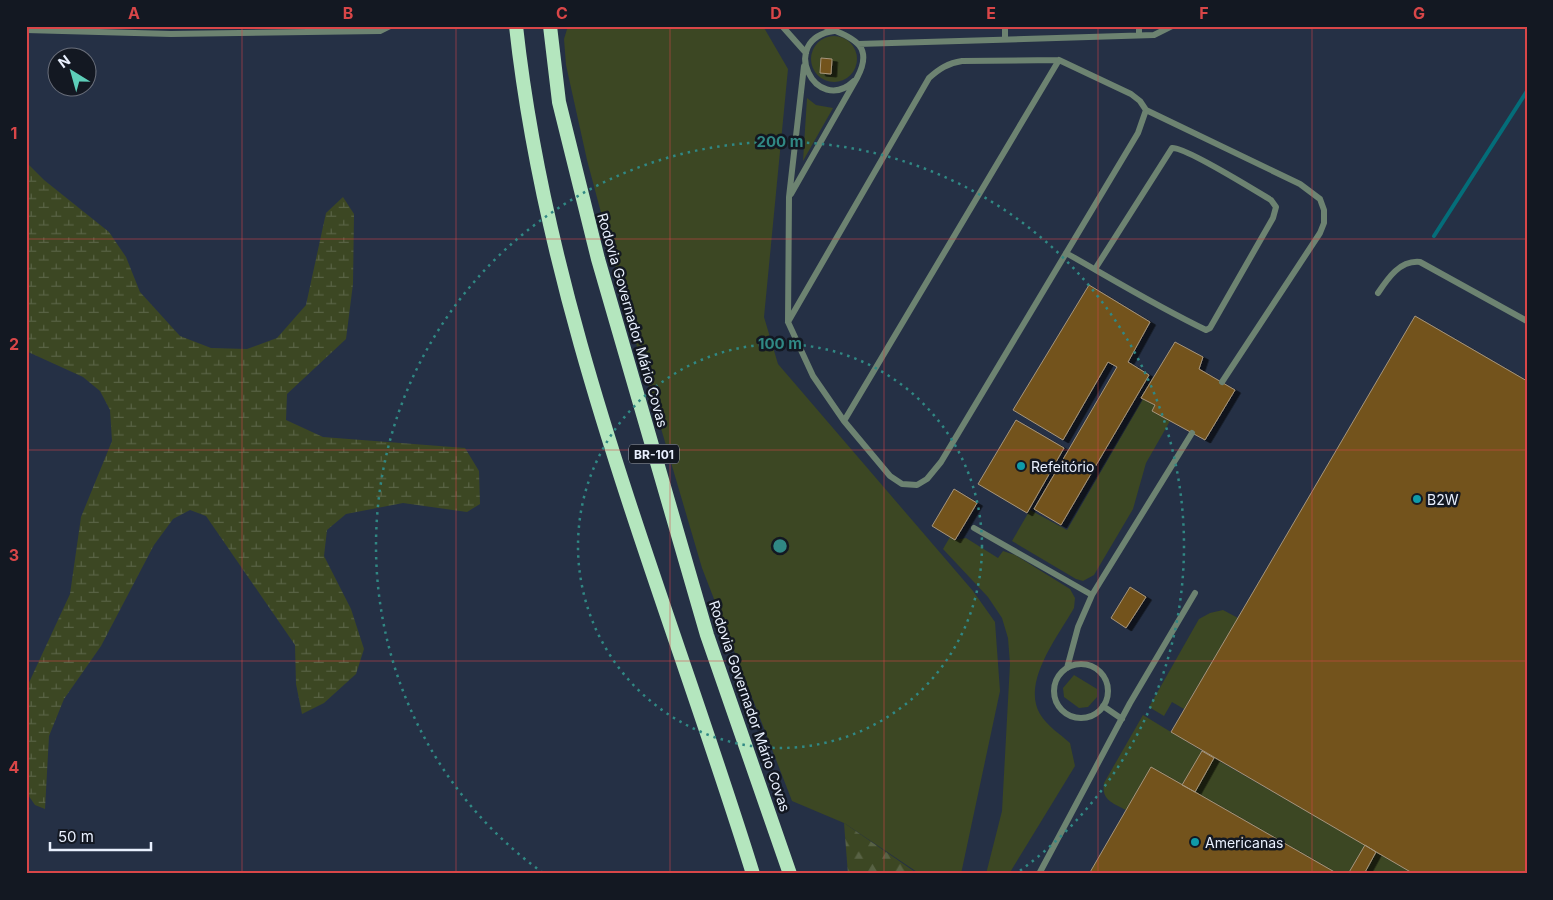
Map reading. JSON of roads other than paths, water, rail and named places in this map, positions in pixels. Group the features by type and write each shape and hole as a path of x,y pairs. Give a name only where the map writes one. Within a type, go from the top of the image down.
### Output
{"highway":[{"name":"BR-101","path":"516,26 539,176 569,300 592,384 626,496 753,874"},
{"name":"Rodovia Governador Mário Covas","path":"550,26 559,102 603,278 706,635 790,874"}],"lane":[{"path":"26,30 171,34 380,31 390,26"},
{"path":"552,43 556,26"},
{"path":"782,26 806,53"},
{"path":"789,197 857,78 864,61 858,44 844,32 835,31 824,26"},
{"path":"1005,26 1006,39"},
{"path":"1138,26 1139,35"},
{"path":"858,44 1154,35 1172,26"},
{"path":"835,31 818,36 810,43 806,53 789,197 788,322 813,376 844,421 897,481 910,486 918,485 926,479 941,462 1138,134 1146,110"},
{"path":"788,322 928,78 951,62 1015,59 1059,60 1131,94 1140,100 1146,110 1300,184 1320,199 1324,210 1324,223 1311,249 1222,382"},
{"path":"844,421 1059,60"},
{"path":"804,66 813,81 830,90 850,85 857,78"},
{"path":"1066,252 1095,269 1206,330 1210,328 1273,218 1276,206 1271,200 1182,148 1175,147 1169,150 1095,269"},
{"path":"1378,293 1396,269 1414,261 1420,262 1527,321"},
{"path":"1067,668 1078,627 1092,595 1192,432"},
{"path":"974,528 1092,595"},
{"path":"1039,874 1122,719 1195,593"},
{"path":"1082,664 1097,668 1104,676 1108,686 1107,697 1103,706 1095,713 1086,717 1075,717 1066,713 1058,705 1054,695 1055,685 1059,675 1067,668 1082,664"},
{"path":"1103,706 1122,719"}],"waterway":[{"path":"1434,236 1527,91"}],"place":[{"name":"Refeitório","path":"1021,466"},
{"name":"B2W","path":"1417,499"},
{"name":"Americanas","path":"1195,842"}]}
